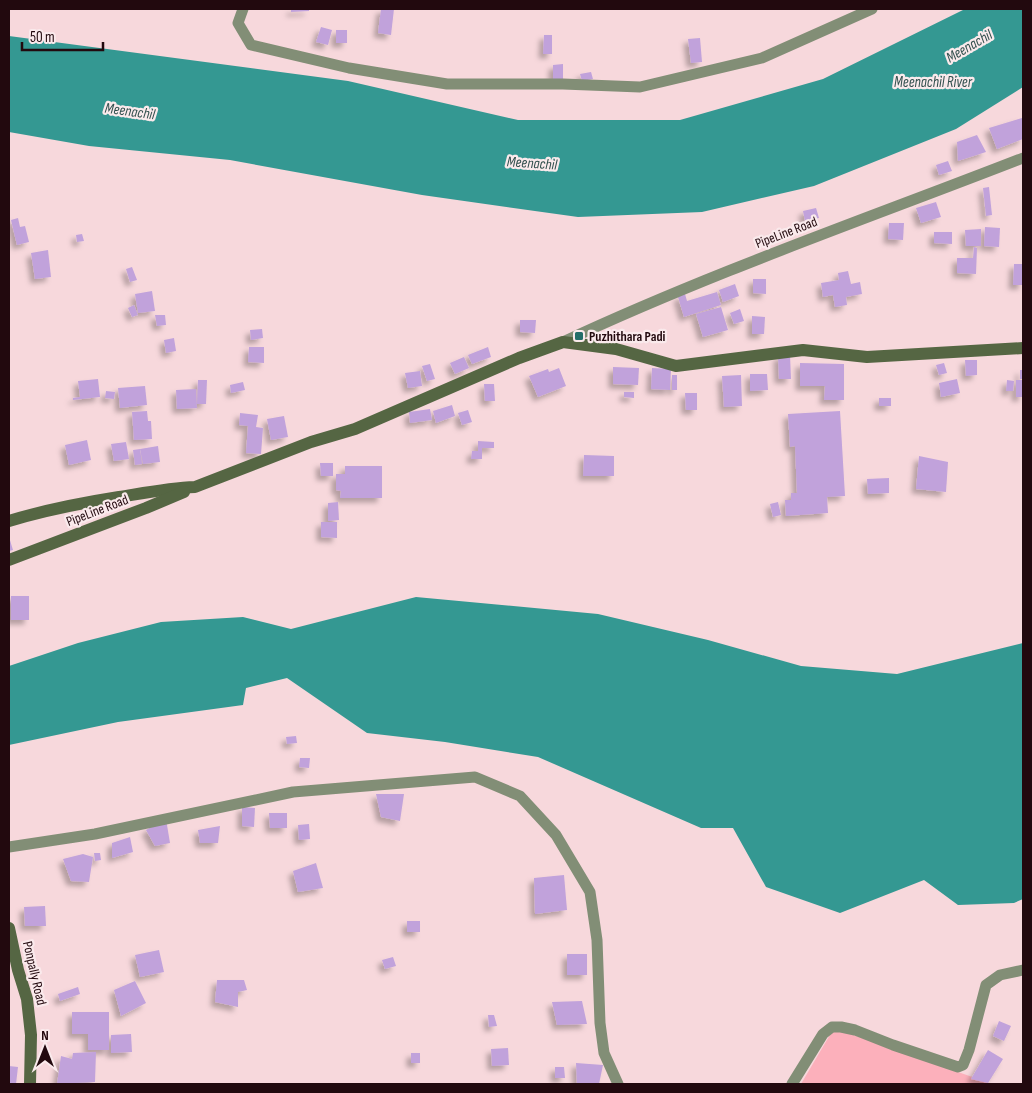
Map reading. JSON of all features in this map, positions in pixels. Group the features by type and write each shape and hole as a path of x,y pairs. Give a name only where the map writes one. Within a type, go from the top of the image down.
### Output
{"main road":[{"path":"9,521 40,512 81,504 176,488 195,487 310,442 355,429 510,362 563,342 616,349 676,366 803,350 867,357 1023,348"},
{"name":"PipeLine Road","path":"9,560 146,508 195,487"},
{"name":"Ponpally Road","path":"9,928 18,970 27,998 31,1035 30,1084"}],"street":[{"path":"243,9 238,23 252,45 349,68 447,84 564,84 640,87 762,58 872,9"},
{"name":"PipeLine Road","path":"563,342 629,311 750,262 1023,158"},
{"path":"9,847 95,834 293,792 475,777 520,796 556,835 590,892 597,940 600,1023 604,1053 618,1084"},
{"path":"792,1084 823,1034 832,1027 855,1030 958,1067 963,1065 969,1050 986,985 1000,975 1023,970"}],"shaded area":[{"path":"834,1028 992,1084 801,1084"}],"water":[{"name":"Meenachil River","path":"965,9 1023,9 1023,87 956,129 814,186 702,212 578,217 422,195 230,160 89,146 9,132 9,36 348,81 518,120 680,120 823,79"},
{"path":"416,597 598,614 708,640 801,666 897,674 1023,643 1023,899 1014,903 958,905 924,880 840,913 766,887 733,828 701,828 538,757 445,742 367,733 287,678 246,688 243,705 118,722 9,745 9,666 78,643 161,622 243,617 291,629"}],"building":[{"path":"291,9 309,9 309,11 291,12"},
{"path":"381,9 394,9 391,35 378,33"},
{"path":"321,27 332,30 328,45 316,42"},
{"path":"336,30 347,30 347,43 336,43"},
{"path":"544,35 552,35 552,54 543,54"},
{"path":"700,38 702,62 691,63 688,39"},
{"path":"563,64 563,79 553,79 553,65"},
{"path":"591,72 593,79 582,81 580,74"},
{"path":"1022,118 1023,139 997,149 989,128"},
{"path":"977,135 986,152 958,161 957,142"},
{"path":"948,161 952,171 939,175 936,165"},
{"path":"989,187 992,215 986,216 983,188"},
{"path":"936,202 941,217 921,223 916,208"},
{"path":"816,208 819,218 805,221 803,211"},
{"path":"18,218 20,227 25,226 29,242 17,245 11,220"},
{"path":"889,223 904,223 903,240 888,239"},
{"path":"985,227 1000,228 999,247 984,246"},
{"path":"981,229 981,246 966,246 965,230"},
{"path":"934,232 952,232 952,244 934,243"},
{"path":"82,234 84,241 77,242 76,235"},
{"path":"974,247 977,248 976,274 957,273 957,258 973,258"},
{"path":"48,250 51,277 35,279 31,253"},
{"path":"1014,264 1023,264 1023,285 1013,285"},
{"path":"132,267 137,280 130,282 126,269"},
{"path":"848,271 851,284 860,282 862,294 846,297 847,305 835,307 833,295 823,297 821,283 839,280 838,273"},
{"path":"753,279 766,279 766,294 753,293"},
{"path":"735,284 739,296 723,302 719,290"},
{"path":"152,291 155,311 138,313 135,294"},
{"path":"717,292 721,305 684,317 678,297 685,294 687,301"},
{"path":"134,305 138,315 132,317 128,308"},
{"path":"721,307 728,330 703,337 696,314"},
{"path":"740,309 744,321 734,324 730,313"},
{"path":"155,315 165,315 166,325 157,326"},
{"path":"752,316 765,317 764,334 752,334"},
{"path":"520,320 536,320 535,333 520,332"},
{"path":"262,329 263,338 251,340 250,330"},
{"path":"174,338 176,351 166,353 164,340"},
{"path":"249,347 264,347 264,363 248,362"},
{"path":"488,347 491,357 472,364 468,355"},
{"path":"790,355 791,379 779,379 778,356"},
{"path":"464,357 469,368 455,374 450,363"},
{"path":"965,360 977,360 977,375 966,376"},
{"path":"800,363 844,364 844,400 824,400 825,386 800,386"},
{"path":"944,363 947,373 939,375 936,365"},
{"path":"430,364 435,379 427,381 422,366"},
{"path":"613,367 639,368 638,385 613,384"},
{"path":"559,368 566,386 538,397 529,376 548,369 549,372"},
{"path":"652,368 671,369 670,390 651,389"},
{"path":"1020,370 1023,370 1023,379 1020,379"},
{"path":"420,371 422,386 408,388 405,373"},
{"path":"750,374 767,374 768,390 750,391"},
{"path":"672,375 677,375 677,390 672,390"},
{"path":"741,375 742,406 724,407 722,376"},
{"path":"98,379 100,397 73,400 73,398 80,397 78,381"},
{"path":"957,379 960,393 941,397 939,383"},
{"path":"198,380 207,380 206,404 197,404"},
{"path":"1007,380 1014,381 1013,391 1006,391"},
{"path":"1016,380 1023,380 1023,397 1016,397"},
{"path":"243,382 245,390 231,393 230,385"},
{"path":"484,384 494,384 495,401 485,401"},
{"path":"145,386 147,405 120,408 118,388"},
{"path":"196,389 197,408 177,409 176,390"},
{"path":"106,391 115,392 114,399 105,398"},
{"path":"624,392 634,392 634,398 624,397"},
{"path":"685,393 697,393 697,410 686,410"},
{"path":"879,398 891,398 891,406 879,406"},
{"path":"452,405 455,416 436,423 433,411"},
{"path":"430,409 432,420 410,423 409,412"},
{"path":"468,410 472,422 462,425 458,413"},
{"path":"147,411 148,421 151,421 152,439 134,440 132,412"},
{"path":"840,411 845,496 827,497 828,513 786,516 785,500 791,500 791,493 797,493 795,446 790,447 788,414"},
{"path":"240,413 258,415 256,427 263,428 261,454 246,453 248,426 239,425"},
{"path":"284,416 288,437 271,440 267,419"},
{"path":"87,440 91,460 69,465 65,445"},
{"path":"478,441 494,442 494,448 482,448 482,459 471,459 472,451 478,451"},
{"path":"126,442 129,459 114,461 111,444"},
{"path":"158,446 160,462 143,464 140,449"},
{"path":"140,449 142,464 135,465 133,450"},
{"path":"584,455 614,456 614,476 583,476"},
{"path":"919,456 948,462 946,492 916,489"},
{"path":"320,463 333,463 333,476 321,476"},
{"path":"345,466 382,466 382,498 340,498 341,491 336,490 336,474 345,474"},
{"path":"889,478 889,493 868,494 867,479"},
{"path":"338,502 339,520 328,521 328,503"},
{"path":"778,502 781,515 773,517 770,504"},
{"path":"321,522 337,522 337,538 321,537"},
{"path":"9,537 13,550 9,551"},
{"path":"11,596 29,596 29,620 11,620"},
{"path":"296,736 297,743 287,744 286,737"},
{"path":"300,758 310,758 309,768 299,767"},
{"path":"376,794 404,794 400,821 381,817"},
{"path":"242,807 255,808 254,827 242,826"},
{"path":"269,813 287,813 287,828 270,828"},
{"path":"166,819 170,843 155,846 146,830"},
{"path":"309,824 310,839 299,840 298,825"},
{"path":"220,826 218,843 200,843 198,830"},
{"path":"130,837 133,852 112,858 112,843"},
{"path":"94,853 100,853 101,860 95,861"},
{"path":"83,854 93,857 89,882 71,881 63,859"},
{"path":"316,863 323,888 298,892 293,871"},
{"path":"564,875 567,910 535,914 534,878"},
{"path":"45,906 46,926 25,926 24,907"},
{"path":"407,921 420,921 420,932 407,932"},
{"path":"159,950 164,972 140,977 135,955"},
{"path":"567,954 587,954 587,975 567,975"},
{"path":"393,957 396,966 385,969 382,960"},
{"path":"217,980 244,980 247,990 238,992 238,1007 215,1002"},
{"path":"135,981 146,1003 121,1016 114,990"},
{"path":"78,987 80,994 60,1001 58,994"},
{"path":"582,1001 587,1024 557,1025 552,1002"},
{"path":"72,1012 109,1012 109,1050 88,1050 88,1034 72,1034"},
{"path":"488,1015 494,1015 497,1026 489,1027"},
{"path":"999,1021 1011,1026 1004,1041 993,1036"},
{"path":"131,1034 132,1052 111,1053 111,1035"},
{"path":"508,1048 509,1065 492,1066 491,1049"},
{"path":"988,1050 1003,1059 988,1083 971,1079"},
{"path":"96,1052 95,1082 57,1084 61,1056 72,1059 73,1053"},
{"path":"411,1053 420,1053 420,1063 411,1063"},
{"path":"576,1063 603,1065 599,1084 577,1084"},
{"path":"9,1066 18,1067 16,1084 9,1084"},
{"path":"555,1067 564,1067 565,1078 555,1078"}],"place":[{"name":"Puzhithara Padi","path":"579,336"}],"water label":[{"name":"Meenachil","path":"969,46"},
{"name":"Meenachil","path":"130,111"},
{"name":"Meenachil","path":"532,163"}]}
